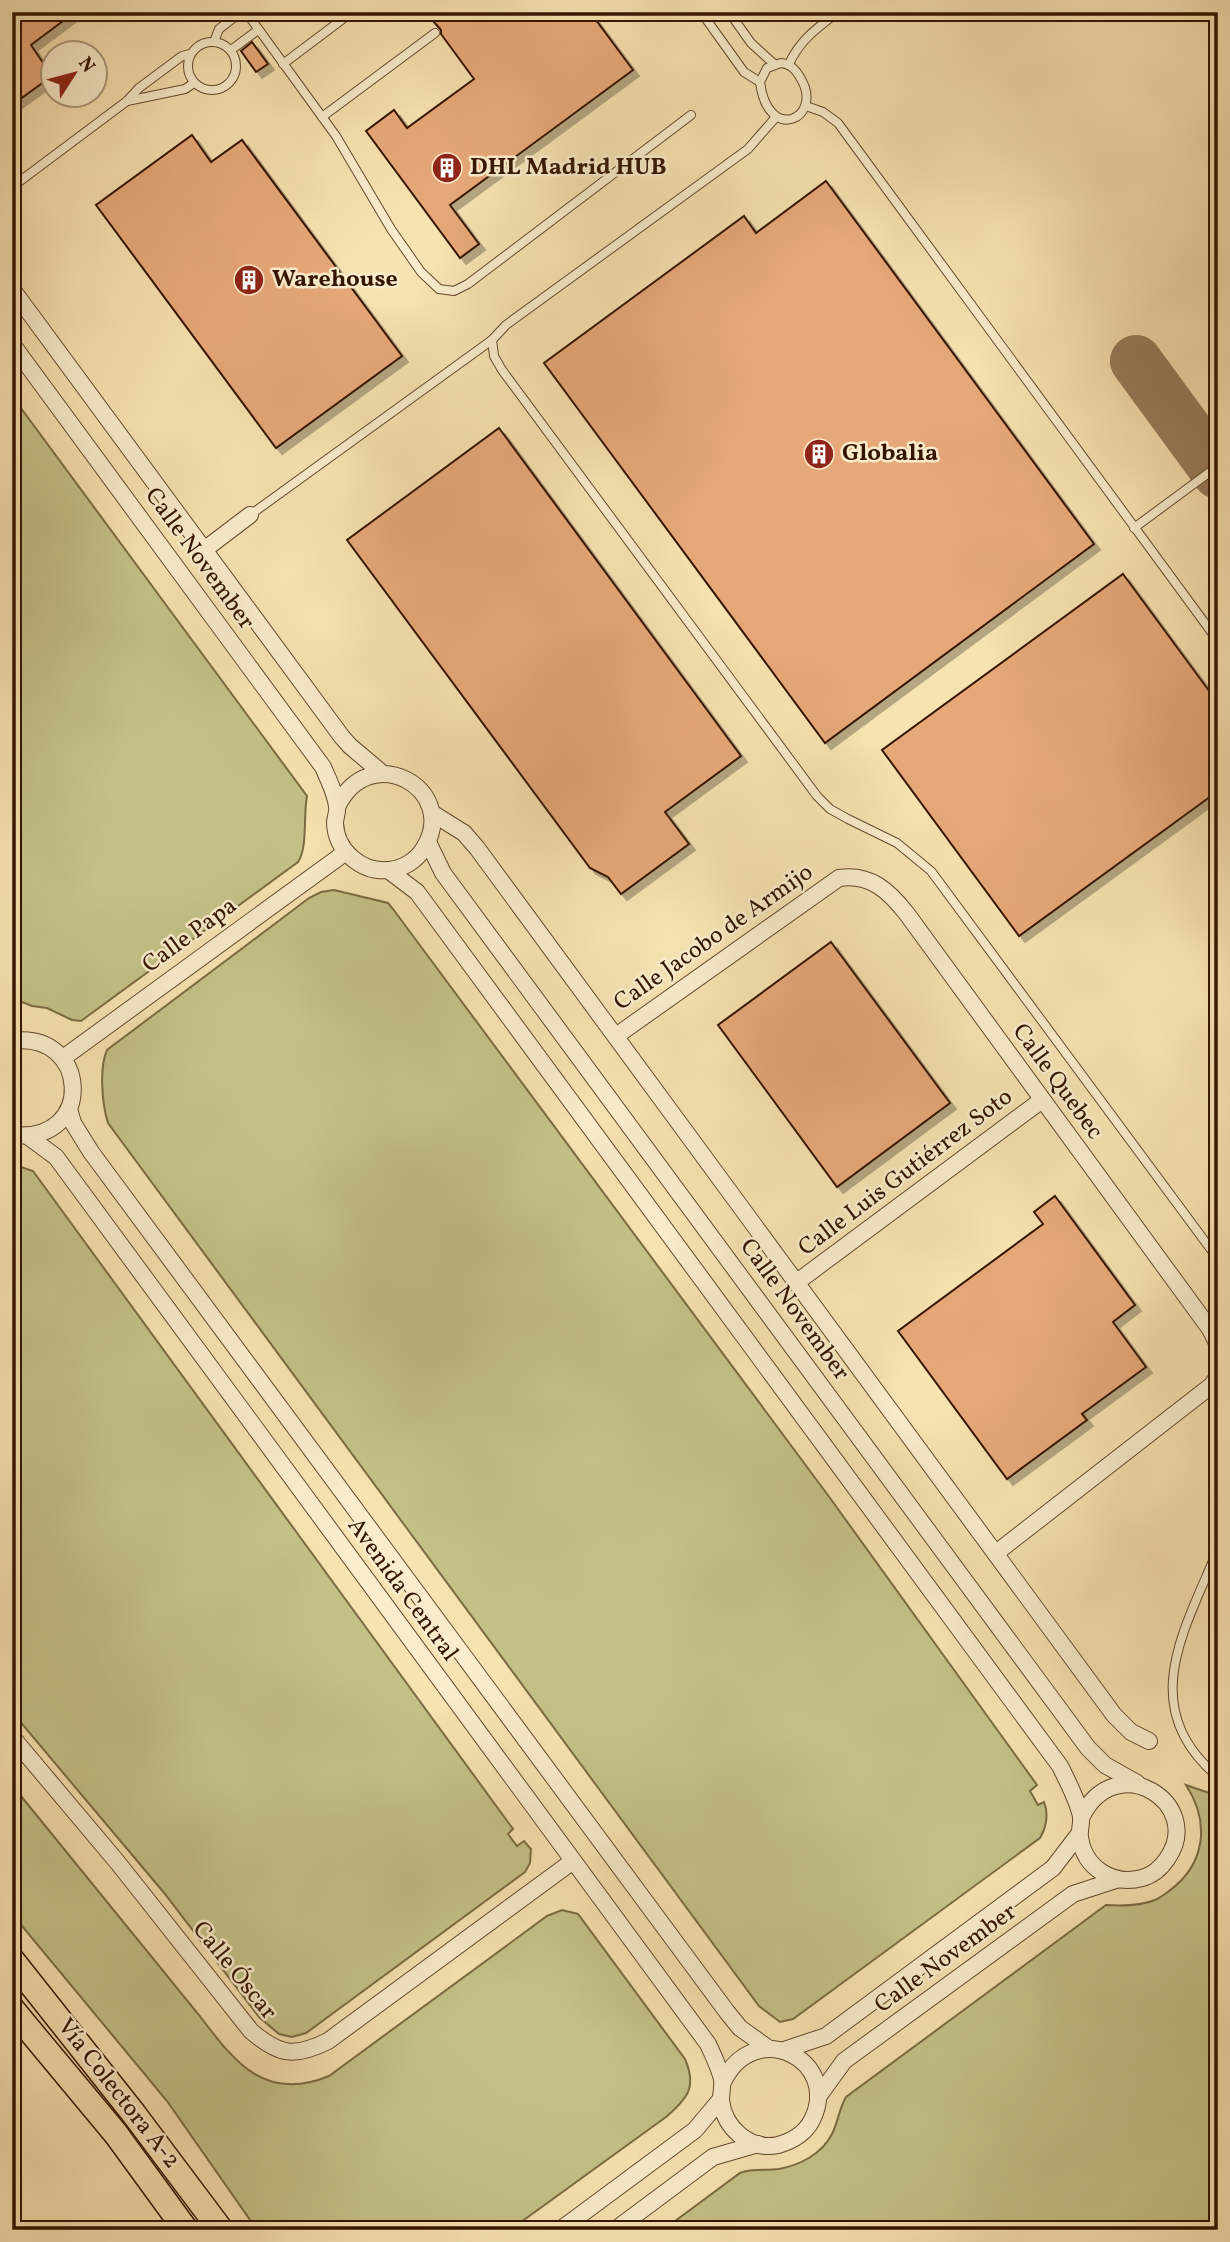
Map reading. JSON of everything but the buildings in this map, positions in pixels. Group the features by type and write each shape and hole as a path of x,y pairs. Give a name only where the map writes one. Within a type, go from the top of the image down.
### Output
{"main road":[{"name":"Vía Colectora A-2","path":"12,1960 134,2114 221,2230"},
{"name":"Vía Colectora A-2","path":"12,2009 116,2134 186,2230"}],"street":[{"name":"Calle November","path":"12,289 350,746 382,773"},
{"name":"Calle November","path":"12,345 316,757 331,785 337,807"},
{"name":"Calle November","path":"204,550 250,515"},
{"path":"382,773 409,780 427,800 432,813 428,842 412,862 388,870 372,869 357,863 346,852 338,838 335,823 337,807 350,787 359,779 382,773"},
{"name":"Calle November","path":"432,813 464,833 477,848 1114,1715 1131,1732 1149,1741"},
{"name":"Calle November","path":"428,842 443,873 1088,1748 1105,1765 1142,1786"},
{"name":"Calle Papa","path":"63,1058 346,852"},
{"path":"388,870 417,892 1060,1766 1073,1792 1082,1850 1090,1863 1102,1874 1116,1880 1133,1881 1149,1876 1162,1867 1172,1853 1176,1837 1175,1821 1168,1805 1157,1793 1129,1784 1105,1789 1087,1806 1080,1826"},
{"name":"Calle Jacobo de Armijo","path":"616,1035 839,878"},
{"name":"Calle Quebec","path":"839,878 866,878 893,896 1210,1329 1218,1345"},
{"path":"16,1037 38,1041 52,1048 63,1058 73,1083 73,1096 62,1120 41,1134 21,1136"},
{"name":"Calle Luis Gutiérrez Soto","path":"797,1282 1042,1100"},
{"name":"Avenida Central","path":"69,1109 73,1123 91,1152 727,2012 740,2028 776,2049"},
{"name":"Avenida Central","path":"21,1136 56,1157 708,2044 723,2082"},
{"path":"996,1553 1215,1381"},
{"name":"Calle Óscar","path":"12,1737 115,1859 251,2031 264,2043 296,2053 328,2041 573,1861"},
{"name":"Calle November","path":"776,2049 826,2036 1054,1868 1080,1826"},
{"name":"Calle November","path":"818,2097 844,2061 1073,1894 1116,1880"},
{"path":"776,2049 797,2057 809,2068 816,2082 818,2097 816,2112 799,2136 787,2143 772,2146 743,2138 732,2128 724,2114 721,2099 723,2082 728,2071 745,2055 776,2049"},
{"path":"560,2230 695,2130 721,2099"},
{"path":"615,2230 713,2157 758,2144"}],"lane":[{"path":"214,42 219,29 243,12 336,136 391,229 421,272 439,289 454,291 468,284 691,115"},
{"path":"283,64 352,12"},
{"path":"701,12 744,72 760,82"},
{"path":"729,12 751,43 774,64"},
{"path":"789,64 797,48 810,33 838,12"},
{"path":"231,50 258,30"},
{"path":"322,117 435,33"},
{"path":"214,42 231,50 236,58 237,68 229,85 211,91 194,83 187,64 196,47 214,42"},
{"path":"12,187 127,101 139,88 183,55 190,54"},
{"path":"774,64 789,64 804,82 806,106 792,119 783,120 776,117 765,104 760,82 767,68 774,64"},
{"path":"127,101 185,89 194,83"},
{"path":"806,106 823,112 838,124 1218,641"},
{"path":"250,515 492,340 506,325 748,149 776,117"},
{"path":"492,340 494,356 502,370 817,796 830,809 897,843 931,871 1218,1259"},
{"path":"1135,528 1218,466"},
{"path":"1218,1549 1177,1649 1172,1690 1175,1710 1185,1739 1195,1754 1218,1777"}],"shaded area":[{"path":"12,396 307,796 303,848 298,862 81,1021 19,1001 12,992"},
{"path":"334,890 388,903 393,909 830,1498 1037,1785 1030,1791 1038,1805 1044,1802 1046,1821 1040,1838 793,2019 780,2022 759,2006 108,1123 102,1086 107,1050 309,898"},
{"path":"12,1164 33,1171 513,1829 508,1834 517,1846 524,1841 531,1849 530,1863 525,1872 306,2033 292,2037 279,2034 259,2017 165,1894 12,1712"},
{"path":"12,1785 225,2048 238,2062 269,2081 306,2083 329,2076 547,1916 562,1910 578,1914 685,2059 690,2085 685,2098 666,2117 510,2230 257,2230 167,2101 12,1914"},
{"path":"1186,1785 1218,1796 1218,2230 663,2230 740,2173 787,2167 816,2153 832,2134 846,2097 1106,1905 1143,1903 1157,1899 1169,1891 1191,1868 1200,1842 1199,1813"}],"taxiway":[{"path":"1136,361 1218,473"}],"place":[{"name":"DHL Madrid HUB","path":"447,168"},
{"name":"Warehouse","path":"249,280"},
{"name":"Globalia","path":"819,454"}]}
